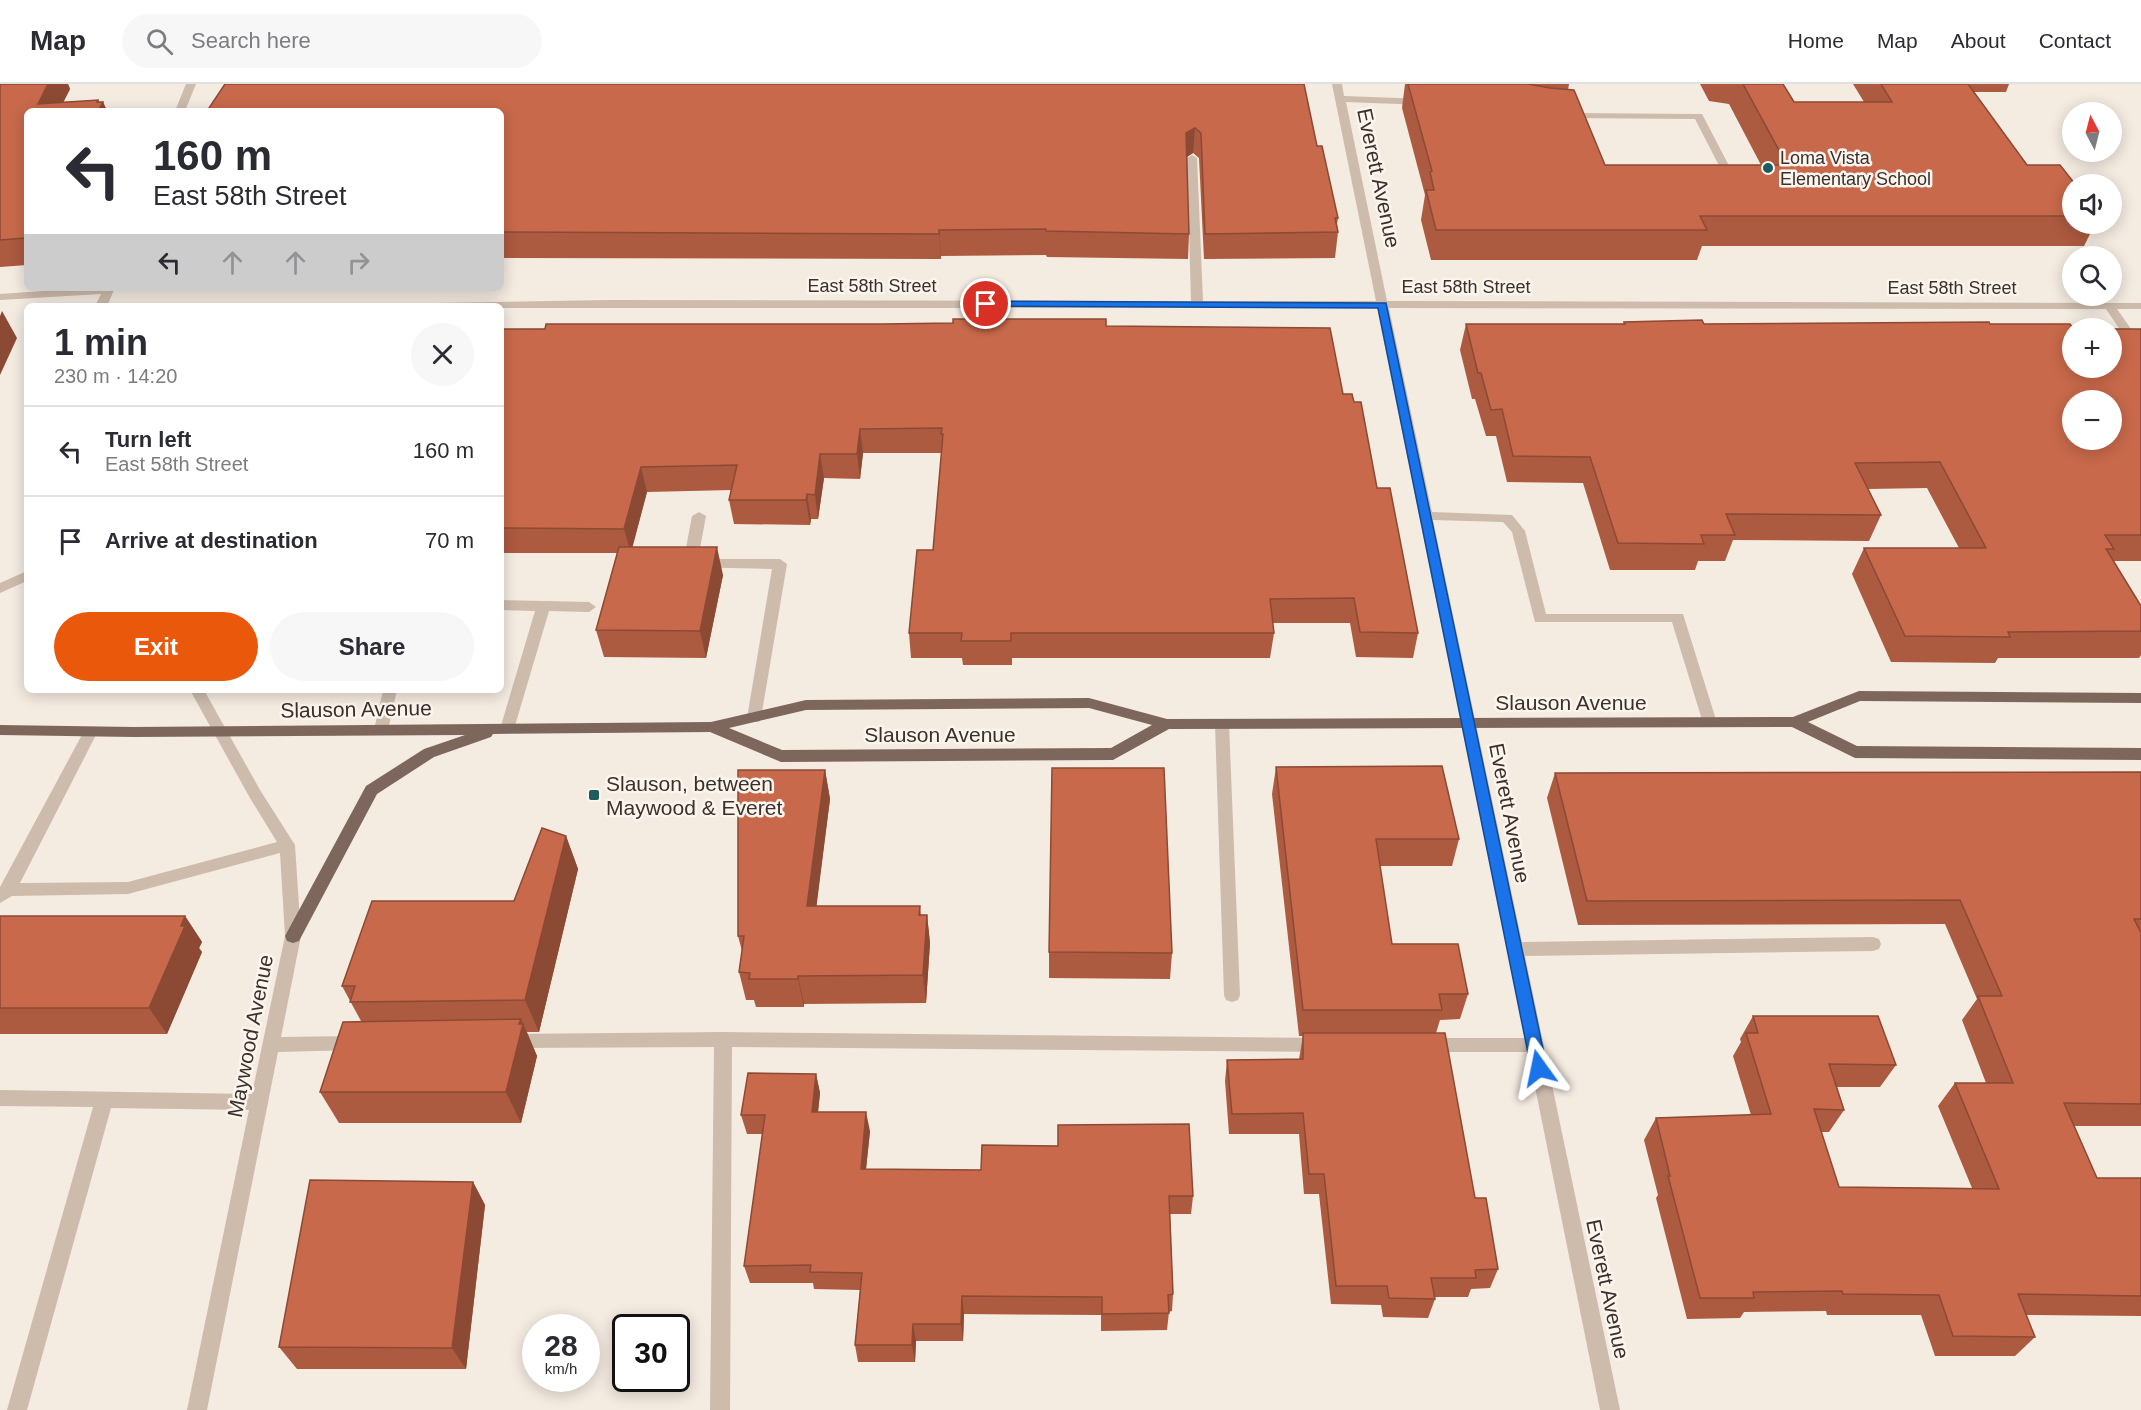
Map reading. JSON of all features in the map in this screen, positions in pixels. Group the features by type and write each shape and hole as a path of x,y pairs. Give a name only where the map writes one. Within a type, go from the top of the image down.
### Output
{"main road":[{"name":"Slauson Avenue","path":"0,730 711,728 806,705 1089,703 1167,724 1794,722 1859,696 2141,698"},
{"name":"Slauson Avenue","path":"1794,722 1855,752 2141,754"},
{"name":"Slauson Avenue","path":"711,728 781,756 1113,754 1167,724"},
{"path":"293,936 371,790 429,753 503,729"}],"street":[{"path":"181,108 191,84"},
{"name":"Everett Avenue","path":"1337,84 1610,1410"},
{"path":"1340,99 1437,102"},
{"path":"1552,114 1698,116 1733,183"},
{"path":"1192,158 1197,304"},
{"path":"0,297 82,291"},
{"name":"East 58th Street","path":"504,305 609,303 2062,306"},
{"path":"2109,306 2141,352"},
{"name":"East 58th Street","path":"2122,306 2141,306"},
{"path":"699,516 690,564 780,564 754,718"},
{"path":"1426,516 1507,518 1518,531 1540,619 1678,617 1710,723"},
{"path":"0,588 24,577"},
{"path":"504,605 589,607"},
{"path":"503,729 543,606"},
{"name":"Maywood Avenue","path":"197,1410 293,936 287,845 199,693"},
{"path":"381,730 389,693"},
{"path":"1222,724 1232,995"},
{"path":"4,893 91,731"},
{"path":"4,893 128,888 287,845"},
{"path":"1514,949 1874,944"},
{"path":"720,1410 723,1039"},
{"path":"495,1041 723,1039 1333,1045"},
{"path":"271,1045 377,1043"},
{"path":"1416,1045 1535,1045"},
{"path":"0,1098 260,1102"},
{"path":"17,1410 104,1100"}],"building":[{"path":"0,84 48,84 38,104 98,100 97,102 103,102 100,108 24,108 24,238 0,240"},
{"path":"225,84 1304,84 1317,146 1322,146 1338,218 1335,218 1338,232 1205,234 1201,133 1195,128 1186,133 1189,234 1046,231 1046,229 939,230 939,234 504,232 504,108 209,108"},
{"path":"1408,84 1528,84 1574,90 1605,165 1787,165 1743,84 1783,84 1794,102 1892,102 1881,84 1968,84 2027,165 2060,165 2067,174 2062,174 2062,216 1700,216 1707,230 1436,230 1426,190 1434,190 1430,172 1432,171"},
{"path":"953,319 1106,319 1106,326 1330,328 1343,394 1352,394 1354,402 1361,402 1377,488 1390,488 1418,633 1360,632 1354,598 1270,599 1274,633 1011,633 1011,641 961,641 962,633 909,633 917,550 933,550 942,428 860,429 857,454 820,454 815,495 807,494 806,500 729,500 737,465 641,467 624,529 504,528 504,329 545,329 546,324 953,323"},
{"path":"1702,320 1704,324 1989,322 1990,324 2062,324 2062,378 2122,378 2122,329 2141,329 2141,535 2105,535 2114,549 2106,549 2141,606 2141,631 2008,632 2010,637 1905,636 1864,548 1986,548 1940,462 1855,463 1881,515 1726,514 1735,535 1701,535 1704,544 1618,543 1590,457 1513,456 1502,409 1491,410 1481,373 1478,373 1466,324 1625,324 1624,322"},
{"path":"619,547 717,547 700,631 596,630"},
{"path":"1442,766 1459,839 1376,839 1392,944 1458,944 1468,994 1439,994 1442,1010 1303,1010 1276,767"},
{"path":"1052,768 1164,768 1172,953 1049,952"},
{"path":"738,770 825,770 807,906 920,906 919,915 927,915 923,975 798,976 798,979 749,979 750,973 739,972 744,936 738,936"},
{"path":"2141,772 2141,919 2134,919 2141,933 2141,1104 2064,1103 2097,1178 2141,1178 2141,1296 2018,1294 2035,1337 1953,1336 1939,1295 1843,1294 1842,1291 1753,1292 1754,1298 1700,1298 1668,1176 1670,1176 1656,1118 1771,1114 1746,1033 1758,1033 1753,1016 1878,1016 1896,1065 1829,1064 1844,1110 1814,1109 1839,1187 1999,1189 1955,1083 2013,1083 1978,996 2002,996 1960,900 1587,901 1555,773"},
{"path":"542,828 566,836 525,1000 350,1002 355,986 342,986 372,901 514,901"},
{"path":"0,916 185,916 181,926 185,926 149,1008 0,1008"},
{"path":"521,1019 519,1024 523,1024 506,1092 320,1092 343,1022"},
{"path":"1303,1033 1445,1033 1475,1198 1486,1198 1498,1269 1475,1270 1476,1278 1431,1278 1435,1299 1389,1298 1387,1286 1336,1286 1324,1174 1309,1174 1303,1113 1232,1114 1227,1060 1303,1059"},
{"path":"748,1073 816,1074 812,1112 866,1112 861,1169 981,1170 982,1145 1058,1146 1058,1125 1189,1124 1193,1196 1169,1196 1173,1294 1168,1295 1169,1313 1102,1314 1102,1297 962,1296 961,1324 913,1324 912,1345 855,1345 862,1273 810,1272 811,1265 744,1266 765,1115 741,1115"},
{"path":"310,1180 473,1182 452,1348 279,1347"}],"place":[{"name":"Loma Vista Elementary School","path":"1768,168"},
{"name":"Slauson, between Maywood & Everet","path":"594,795"}],"route":[{"path":"986,304 1382,305 1539,1068"}]}
